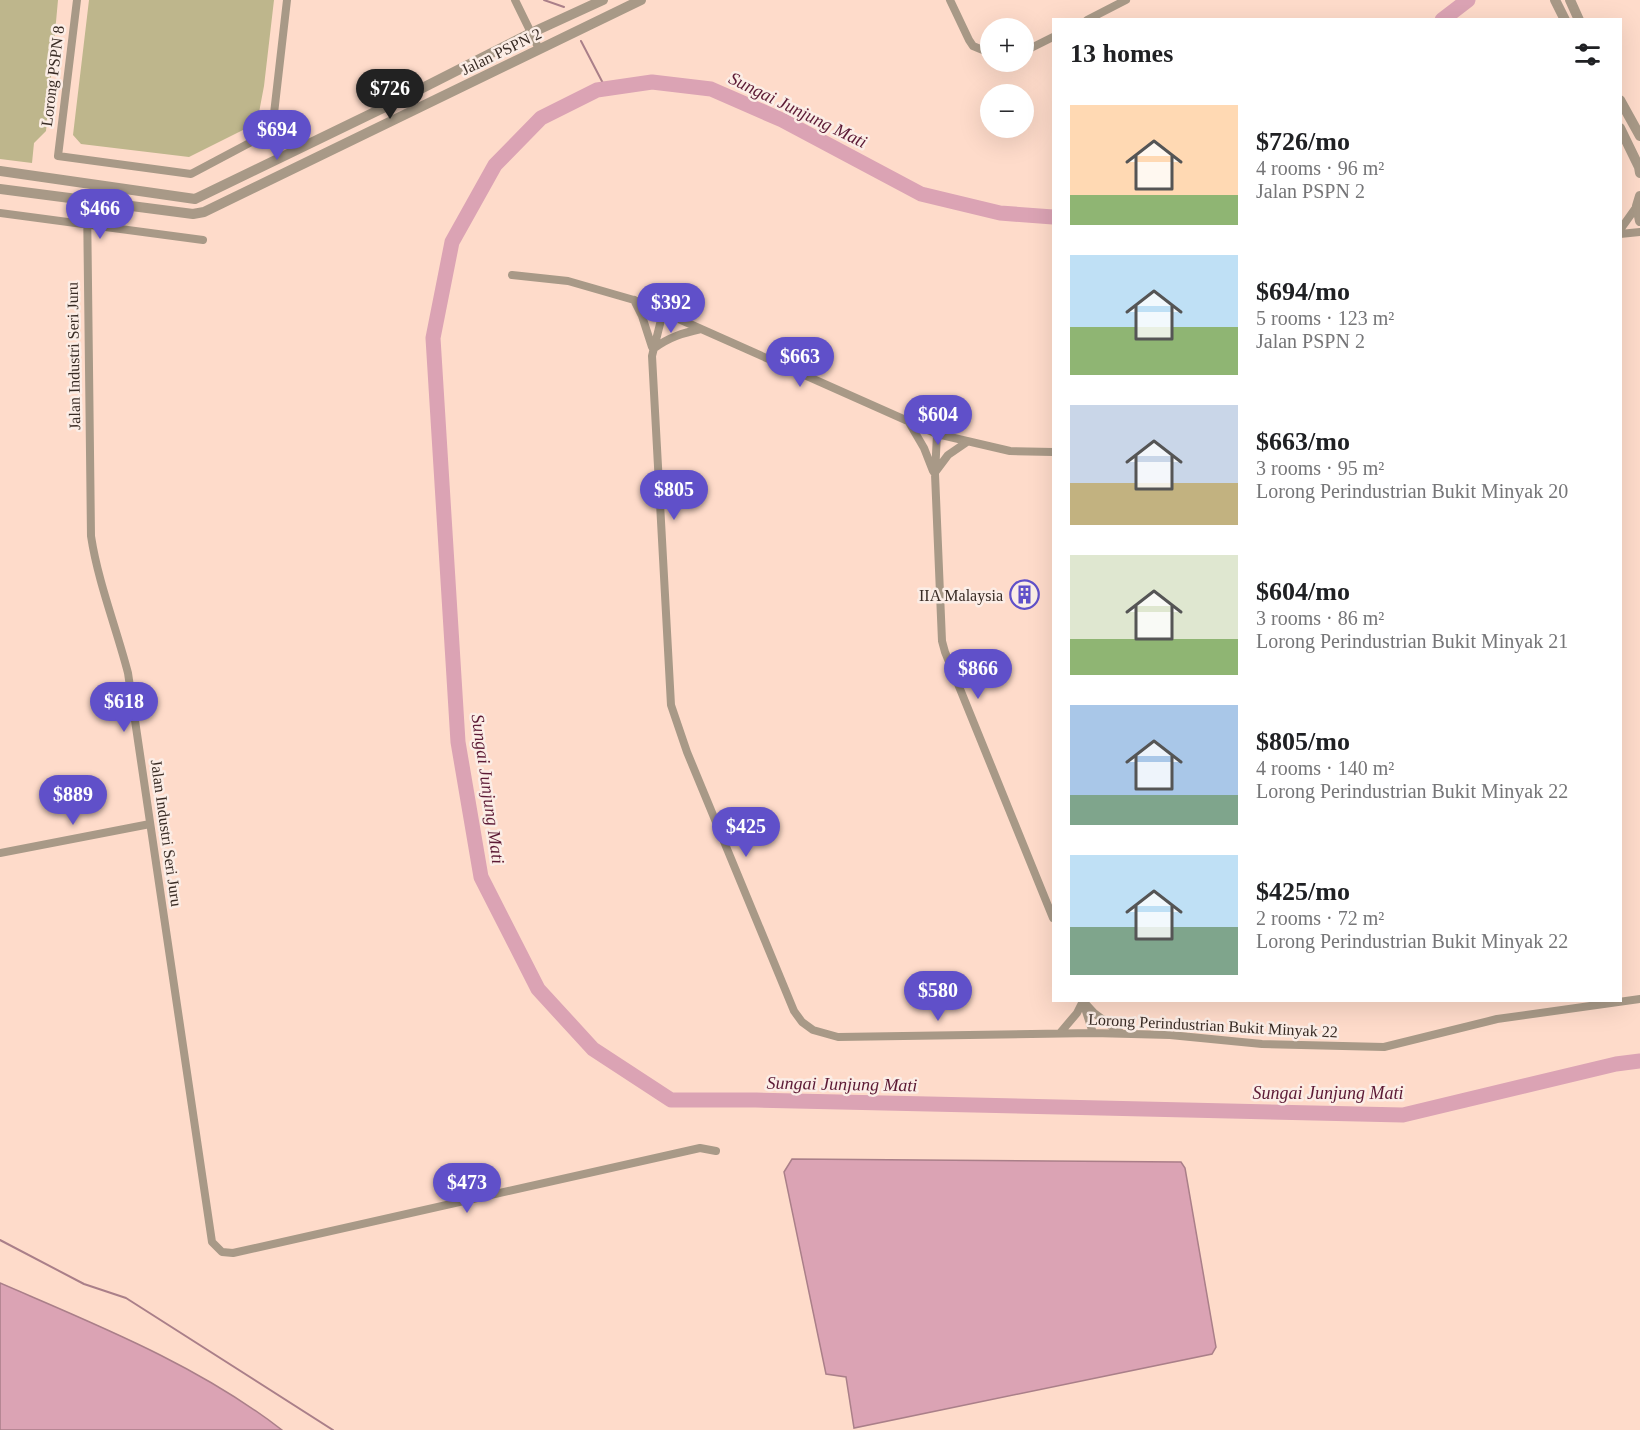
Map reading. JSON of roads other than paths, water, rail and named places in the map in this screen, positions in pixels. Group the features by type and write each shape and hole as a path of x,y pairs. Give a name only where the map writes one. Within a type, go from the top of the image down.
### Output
{"street":[{"name":"Lorong PSPN 8","path":"77,0 58,156 192,174 272,131 287,0"},
{"path":"515,0 539,49"},
{"name":"Jalan PSPN 2","path":"0,171 195,199 531,33 603,0"},
{"name":"Jalan PSPN 2","path":"0,189 193,214 204,212 641,0"},
{"path":"950,0 969,40 980,49"},
{"path":"1091,18 1126,0"},
{"path":"1555,0 1564,18"},
{"path":"1570,0 1578,18"},
{"path":"1034,46 1052,38"},
{"path":"1622,104 1640,136"},
{"path":"1622,132 1640,173"},
{"name":"Jalan Industri Seri Juru","path":"87,200 91,536 95,562 129,673 212,1242 222,1252 233,1253 700,1148 716,1151"},
{"path":"1639,201 1640,221"},
{"path":"1622,229 1639,201"},
{"path":"0,213 203,240"},
{"path":"1622,232 1640,232"},
{"path":"512,275 568,281 634,300 937,434 1010,451 1052,452"},
{"path":"634,300 653,349 666,339 702,329"},
{"name":"Lorong Perindustrian Bukit Minyak 22","path":"663,312 653,349 671,705 687,752 794,1011 802,1022 813,1030 838,1037 1121,1033 1170,1035 1262,1044 1384,1047 1497,1019 1619,1002"},
{"path":"910,423 935,474"},
{"path":"937,434 935,474 942,641 1052,916"},
{"path":"935,474 948,455 967,442"},
{"path":"0,853 150,824"},
{"name":"Lorong Perindustrian Bukit Minyak 22","path":"1622,1002 1640,999"},
{"path":"1060,1033 1077,1013 1082,1002"},
{"path":"1084,1002 1093,1033"},
{"path":"1085,1002 1094,1013 1121,1033"}],"waterway":[{"path":"544,0 564,7"},
{"name":"Sungai Junjung Mati","path":"1445,18 1468,0"},
{"path":"581,41 606,89"},
{"name":"Sungai Junjung Mati","path":"1052,217 1000,213 921,194 782,120 711,89 652,82 597,90 541,118 495,165 452,242 433,338 458,742 481,877 538,989 593,1049 671,1100 1403,1115 1616,1064 1640,1061"},
{"path":"0,1240 84,1284 126,1298 333,1430"}],"place":[{"name":"IIA Malaysia","path":"1024,595"}]}
